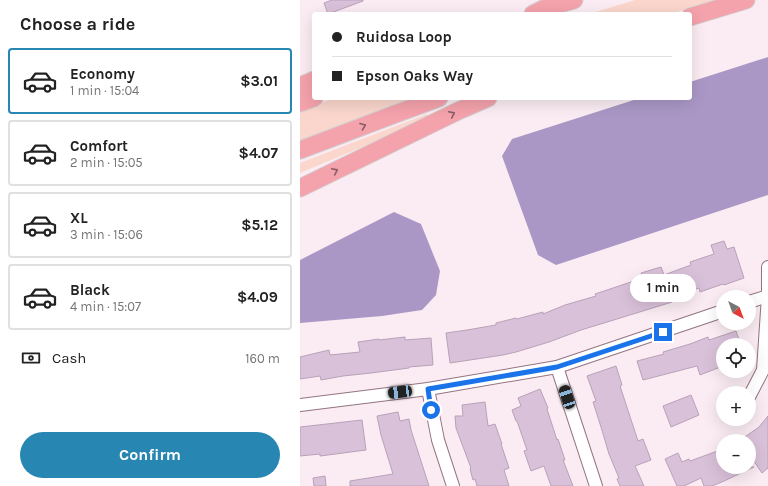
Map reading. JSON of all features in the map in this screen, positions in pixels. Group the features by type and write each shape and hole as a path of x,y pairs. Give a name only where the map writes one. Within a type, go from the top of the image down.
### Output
{"highway":[{"path":"534,12 574,0"},
{"path":"692,16 746,0"},
{"path":"300,86 312,81"},
{"path":"300,103 312,99"},
{"path":"300,150 434,100"},
{"path":"300,188 483,100"}],"street":[{"path":"755,386 763,370 768,296 768,267"},
{"path":"756,300 768,296"},
{"path":"300,405 428,389 557,367 716,313"},
{"path":"557,367 596,486"},
{"path":"428,389 438,440 453,486"}],"shaded area":[{"path":"635,0 715,0 677,12 596,12"},
{"path":"768,57 768,195 556,265 538,255 502,156 512,139 634,100 692,100 692,81"},
{"path":"329,100 407,100 300,142 300,111"},
{"path":"427,114 429,119 300,173 300,163"},
{"path":"394,212 421,224 440,271 436,295 422,310 382,316 300,323 300,260"}],"building":[{"path":"332,0 363,0 333,12 327,12 324,3"},
{"path":"724,241 727,249 734,247 744,278 700,292 699,288 671,298 672,302 516,352 450,363 446,333 496,325 496,323 543,312 543,314 565,305 596,296 595,294 643,278 641,273 661,267 664,275 691,265 690,262 714,254 711,245"},
{"path":"736,331 738,338 716,338 716,369 700,375 697,366 643,380 637,361 664,354 663,352 708,337 709,340"},
{"path":"405,337 405,340 431,338 433,365 409,367 321,380 320,376 300,379 300,357 329,350 330,355 360,352 358,342"},
{"path":"616,366 622,385 620,386 638,441 643,439 651,460 635,466 644,486 620,486 617,479 619,478 609,454 593,402 596,401 587,376"},
{"path":"540,389 548,408 547,409 557,440 558,439 565,460 563,460 573,486 551,486 544,466 531,471 524,451 527,450 512,410 521,406 518,398"},
{"path":"691,395 699,415 671,427 663,406"},
{"path":"485,402 488,426 495,424 509,468 504,470 509,486 477,486 475,479 473,480 471,468 456,428 455,416 463,416 462,405"},
{"path":"398,412 400,421 409,419 411,430 429,486 350,486 350,481 393,474 377,416"},
{"path":"768,416 768,468 762,473 756,464 756,434 749,434 759,427"},
{"path":"362,420 366,450 320,456 320,454 300,456 300,427"},
{"path":"716,452 716,474 739,474 712,486 704,486 701,478 684,486 677,486 665,459 678,453 682,462 689,459 690,461"},
{"path":"325,476 326,486 314,486 313,478"}],"route":[{"path":"431,410 428,389 557,367 663,332"}]}
